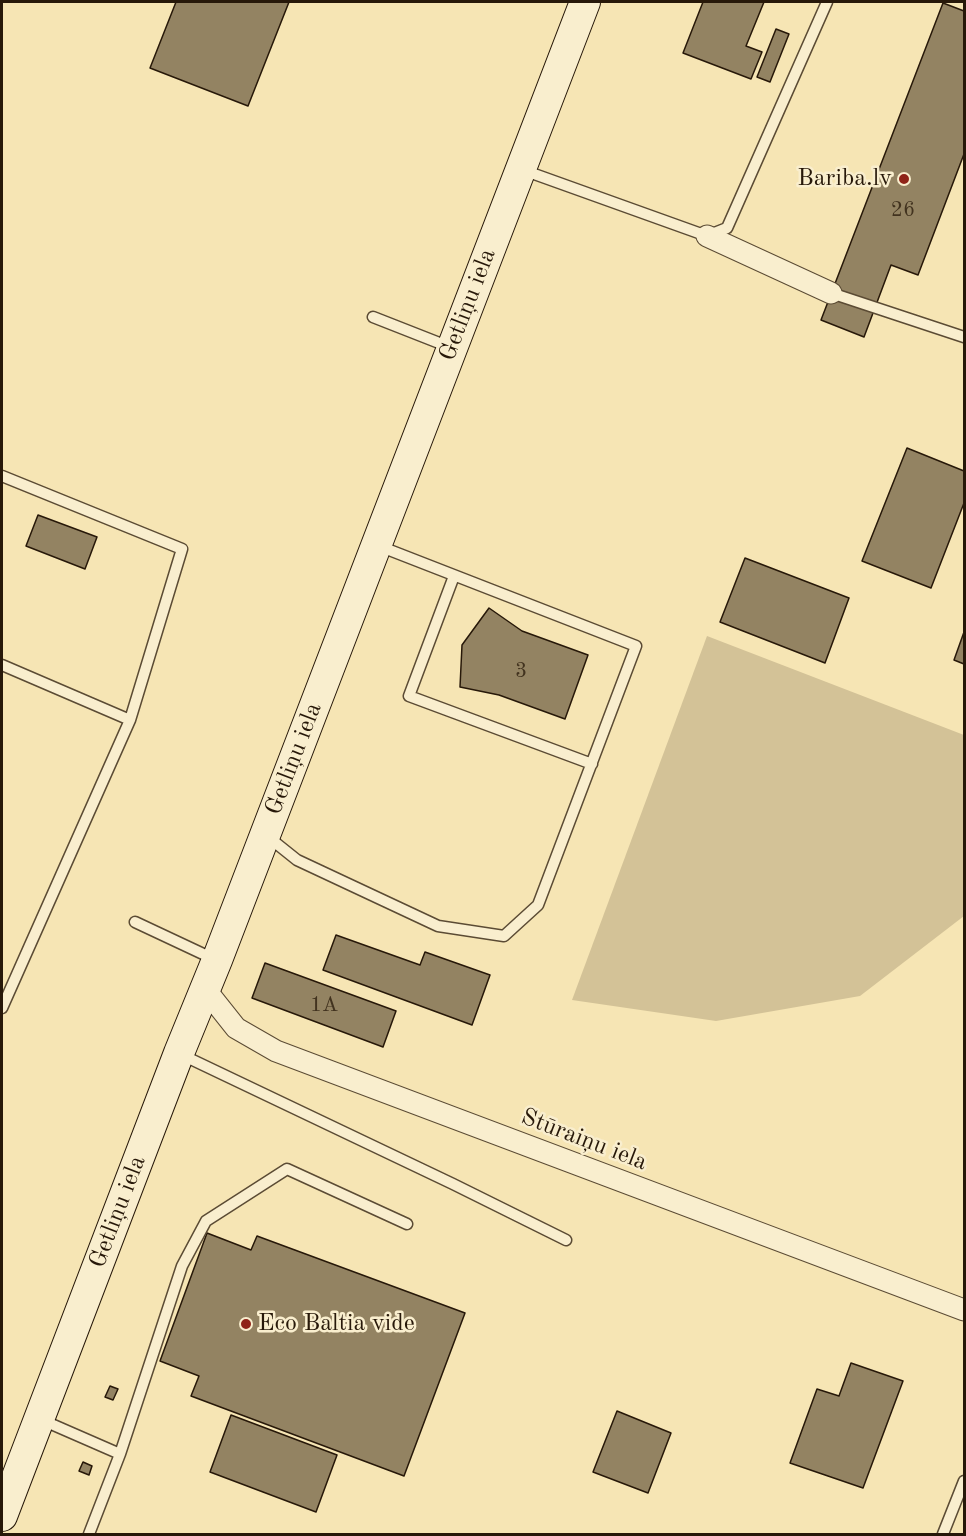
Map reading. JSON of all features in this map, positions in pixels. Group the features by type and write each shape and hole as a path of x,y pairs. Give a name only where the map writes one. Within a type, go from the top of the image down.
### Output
{"street":[{"name":"Getliņu iela","path":"2,1516 585,2"},
{"path":"707,236 831,293"},
{"name":"Stūraiņu iela","path":"205,989 236,1028 276,1051 964,1310"}],"lane":[{"path":"521,169 707,236 727,228 827,2"},
{"path":"831,293 964,337"},
{"path":"373,317 452,348"},
{"path":"2,476 182,549 130,720 2,1008"},
{"path":"265,835 297,860 438,926 504,936 538,905 592,764 636,646 376,545"},
{"path":"454,576 409,696 592,764"},
{"path":"2,665 130,720"},
{"path":"135,922 217,960"},
{"path":"179,1053 566,1240"},
{"path":"89,1534 120,1454 182,1266 206,1221 287,1168 407,1224"},
{"path":"39,1419 120,1454"},
{"path":"943,1534 964,1481"}],"shaded area":[{"path":"707,636 964,735 964,916 860,996 716,1021 572,1000"}],"building":[{"path":"176,2 289,2 248,106 150,68"},
{"path":"703,2 764,2 746,46 762,52 751,79 683,53"},
{"path":"943,3 964,11 964,154 918,275 891,265 864,337 821,320"},
{"path":"776,29 789,34 770,82 757,77"},
{"path":"907,448 964,471 964,503 931,588 862,561"},
{"path":"38,515 97,537 85,569 26,546"},
{"path":"745,558 849,598 825,663 720,622"},
{"path":"489,608 522,631 588,655 565,719 499,695 460,687 462,645"},
{"path":"964,632 964,664 954,660"},
{"path":"336,935 420,965 425,952 490,975 472,1025 323,970"},
{"path":"265,963 396,1011 383,1047 252,998"},
{"path":"207,1233 251,1250 257,1236 465,1313 404,1476 191,1396 199,1376 160,1361"},
{"path":"851,1363 903,1381 863,1488 790,1463 817,1389 839,1396"},
{"path":"110,1386 118,1389 113,1400 105,1397"},
{"path":"617,1411 671,1433 648,1493 593,1472"},
{"path":"231,1415 337,1455 316,1512 210,1472"},
{"path":"83,1462 92,1466 89,1475 79,1471"}],"place":[{"name":"Bariba.lv","path":"904,179"},
{"name":"Eco Baltia vide","path":"246,1324"}]}
